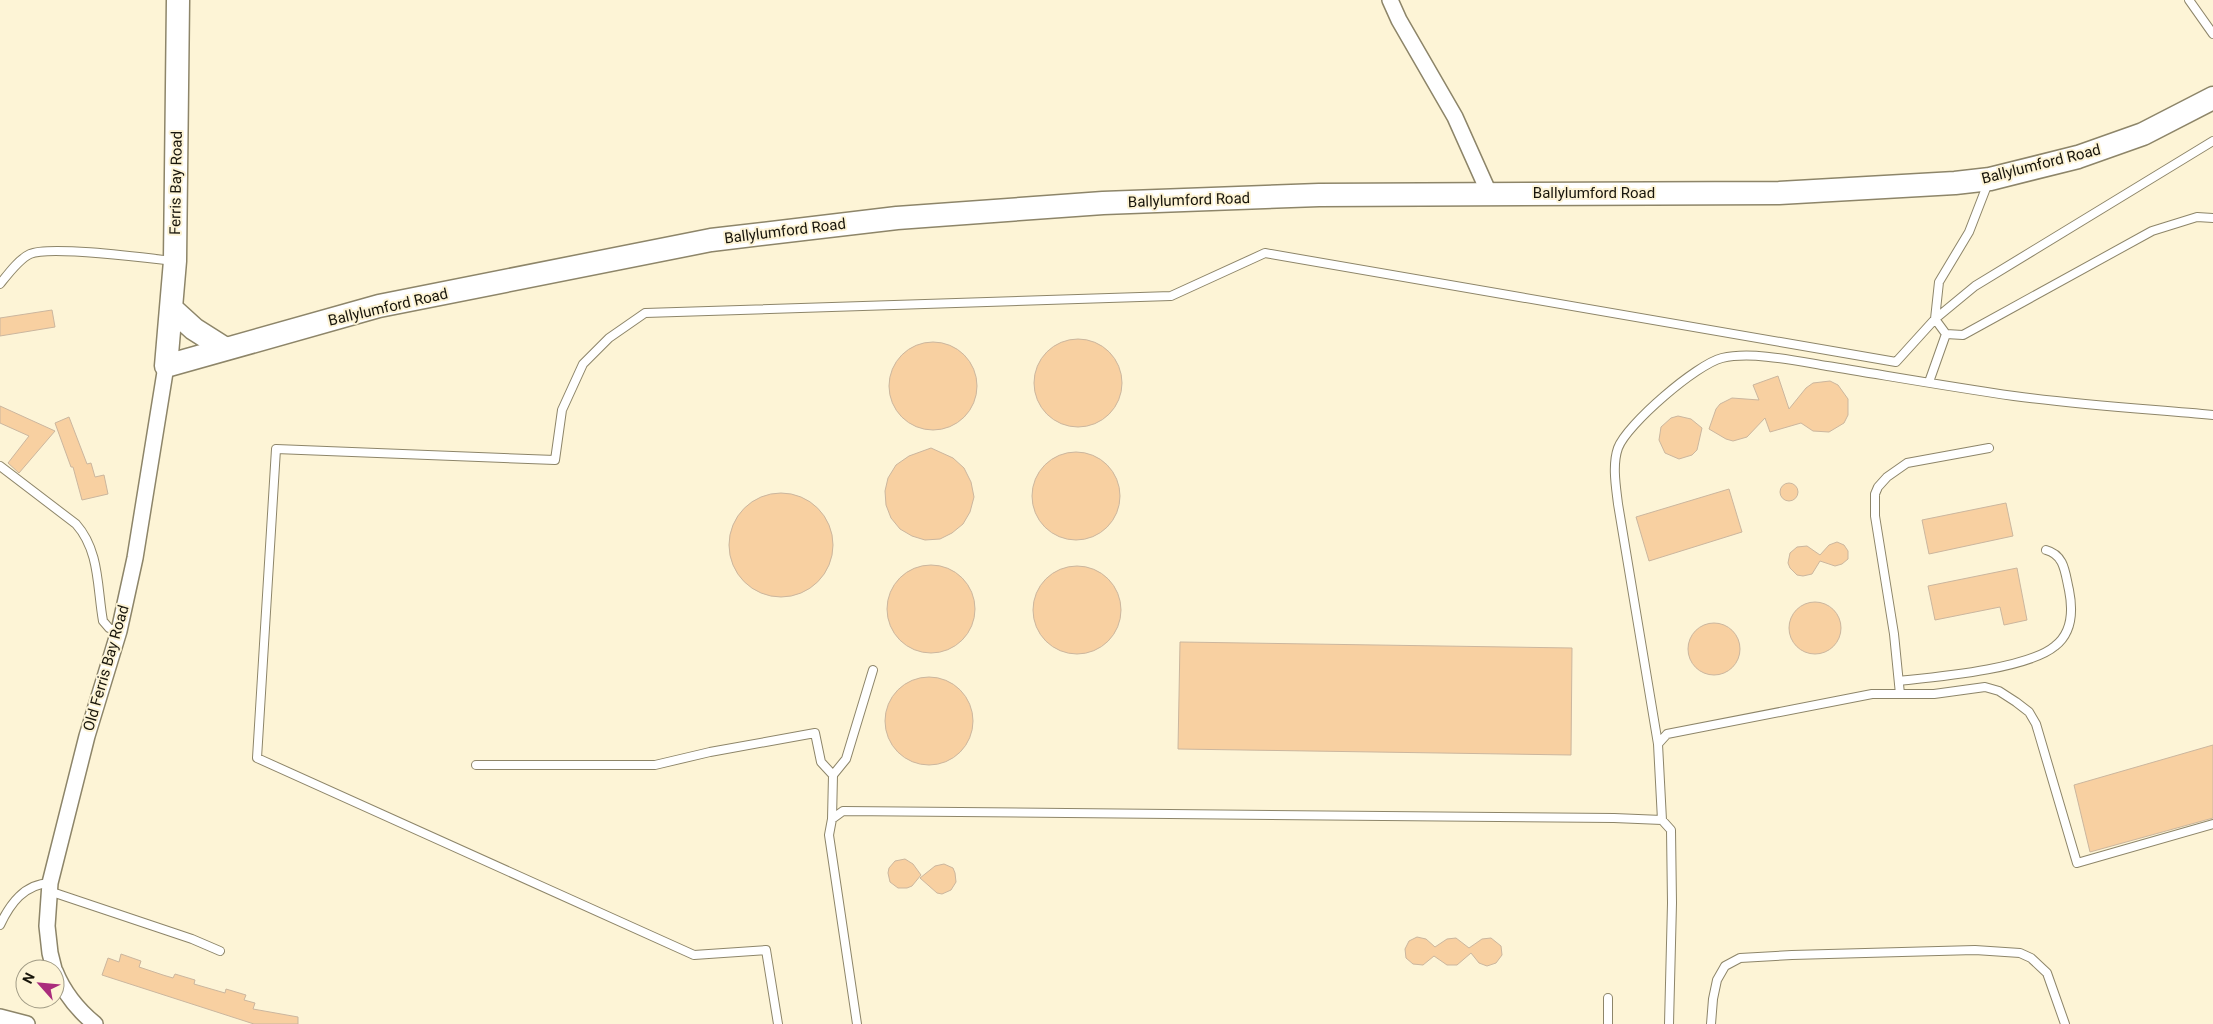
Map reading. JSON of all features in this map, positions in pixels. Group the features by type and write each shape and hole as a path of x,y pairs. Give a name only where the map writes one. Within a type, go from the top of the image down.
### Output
{"main road":[{"name":"Ferris Bay Road","path":"166,366 175,261 178,0"},
{"name":"Ballylumford Road","path":"166,366 224,348 379,306 711,240 942,214 1103,203 1319,195 1779,193 1990,179 2078,157 2143,134 2213,98"},
{"path":"172,309 194,330 224,348"}],"street":[{"path":"1390,0 1399,20 1456,117 1490,193"},
{"name":"Old Ferris Bay Road","path":"53,959 48,938 49,887 87,736 119,631 135,558 166,366"},
{"name":"Old Ferris Bay Road","path":"65,990 75,1004 95,1024"},
{"path":"0,1017 27,1024"}],"lane":[{"path":"2189,0 2213,34"},
{"path":"778,1024 766,950 694,955 257,758 276,449 555,460 562,410 583,364 609,338 645,313 1171,296 1266,253 1896,362 1935,319 1975,286 2213,142"},
{"path":"1946,334 1935,319 1939,282 1969,232 1990,179"},
{"path":"1946,334 1963,335 2152,231 2197,217 2213,218"},
{"path":"0,284 30,254 45,251 175,261"},
{"path":"1928,382 1946,334"},
{"path":"1669,1024 1672,903 1671,830 1662,820 1658,744 1615,478 1618,448 1638,420 1680,383 1711,362 1723,358 1748,356 2015,396 2213,415"},
{"path":"1900,694 1894,634 1875,516 1875,494 1878,487 1887,477 1906,463 1989,448"},
{"path":"0,466 76,524 87,536 94,557 103,621 109,628 119,631"},
{"path":"1899,682 1960,674 2019,662 2046,653 2056,646 2067,633 2071,620 2072,605 2064,566 2059,557 2046,550"},
{"path":"857,1024 829,835 832,819 833,775 846,759 873,670"},
{"path":"1658,744 1667,734 1872,694 1934,694 1986,687 1999,692 2029,712 2036,724 2077,863 2213,824"},
{"path":"476,765 655,765 710,752 815,733 821,762 833,775"},
{"path":"832,819 843,811 1662,820"},
{"path":"0,925 17,897 30,888 49,887 220,951"},
{"path":"1711,1024 1717,980 1725,966 1740,958 1975,950 2020,953 2031,958 2047,972 2065,1024"},
{"path":"1608,998 1608,1024"}],"building":[{"path":"52,310 55,327 0,336 0,318"},
{"path":"1078,339 1095,342 1103,346 1115,358 1119,366 1122,383 1119,400 1115,408 1103,420 1095,424 1078,427 1061,424 1053,420 1041,408 1037,400 1034,383 1037,366 1041,358 1053,346 1061,342"},
{"path":"933,342 950,345 958,349 970,361 974,369 977,386 974,403 970,411 958,423 950,427 933,430 916,427 908,423 896,411 892,403 889,386 892,369 896,361 908,349 916,345"},
{"path":"1778,376 1789,409 1806,388 1813,383 1830,381 1838,385 1848,399 1848,415 1844,423 1829,432 1813,431 1801,423 1770,432 1765,418 1747,437 1733,441 1709,429 1716,409 1720,404 1732,398 1759,400 1753,385"},
{"path":"0,406 55,431 19,473 8,463 29,436 0,423"},
{"path":"1678,416 1691,419 1702,428 1697,450 1692,455 1679,459 1665,453 1659,440 1661,427 1671,418"},
{"path":"69,417 87,464 91,463 95,477 104,475 108,494 82,500 73,467 71,467 55,423"},
{"path":"931,448 953,458 964,468 971,482 974,497 970,512 963,524 952,533 940,539 925,540 912,536 900,529 891,518 886,505 885,491 888,478 896,465 909,456"},
{"path":"1076,452 1093,455 1101,459 1113,471 1117,479 1120,496 1117,513 1113,521 1101,533 1093,537 1076,540 1059,537 1051,533 1039,521 1035,513 1032,496 1035,479 1039,471 1051,459 1059,455"},
{"path":"1785,483 1793,483 1798,488 1796,499 1785,501 1780,496 1780,488"},
{"path":"1729,489 1742,532 1649,561 1636,517"},
{"path":"781,493 801,497 818,508 829,525 833,545 829,565 818,582 801,593 781,597 761,593 744,582 733,565 729,545 733,525 744,508 761,497"},
{"path":"2006,503 2013,536 1929,554 1922,520"},
{"path":"1837,542 1844,545 1848,551 1848,559 1842,564 1835,566 1820,561 1812,574 1803,576 1797,575 1790,568 1788,563 1790,553 1797,547 1807,546 1820,555 1829,545"},
{"path":"931,565 948,568 956,572 968,584 972,592 975,609 972,626 968,634 956,646 948,650 931,653 914,650 906,646 894,634 890,626 887,609 890,592 894,584 906,572 914,568"},
{"path":"1077,566 1094,569 1102,573 1114,585 1118,593 1121,610 1118,627 1114,635 1102,647 1094,651 1077,654 1060,651 1052,647 1040,635 1036,627 1033,610 1036,593 1040,585 1052,573 1060,569"},
{"path":"2017,568 2027,620 2004,625 2000,607 1935,620 1928,586"},
{"path":"1815,602 1829,606 1837,614 1841,628 1837,642 1829,650 1815,654 1801,650 1793,642 1789,628 1793,614 1801,606"},
{"path":"1714,623 1728,627 1736,635 1740,649 1736,663 1728,671 1714,675 1700,671 1692,663 1688,649 1692,635 1700,627"},
{"path":"1180,642 1572,648 1571,755 1178,749"},
{"path":"929,677 946,680 954,684 966,696 970,704 973,721 970,738 966,746 954,758 946,762 929,765 912,762 904,758 892,746 888,738 885,721 888,704 892,696 904,684 912,680"},
{"path":"2213,745 2213,818 2090,852 2074,785"},
{"path":"905,859 913,864 921,875 912,886 898,888 890,882 889,868 895,861"},
{"path":"944,864 953,868 956,882 951,890 942,894 937,893 920,878 935,866"},
{"path":"1417,937 1426,939 1435,947 1447,939 1456,938 1469,948 1482,939 1491,938 1501,946 1502,955 1496,963 1487,966 1479,963 1471,953 1457,965 1447,965 1434,956 1423,965 1413,964 1406,958 1405,949 1409,941"},
{"path":"121,954 141,961 139,967 163,975 173,978 175,974 195,980 194,984 225,993 226,989 246,995 244,1000 255,1003 253,1009 298,1017 298,1024 254,1024 102,975 108,958 119,962"}]}
